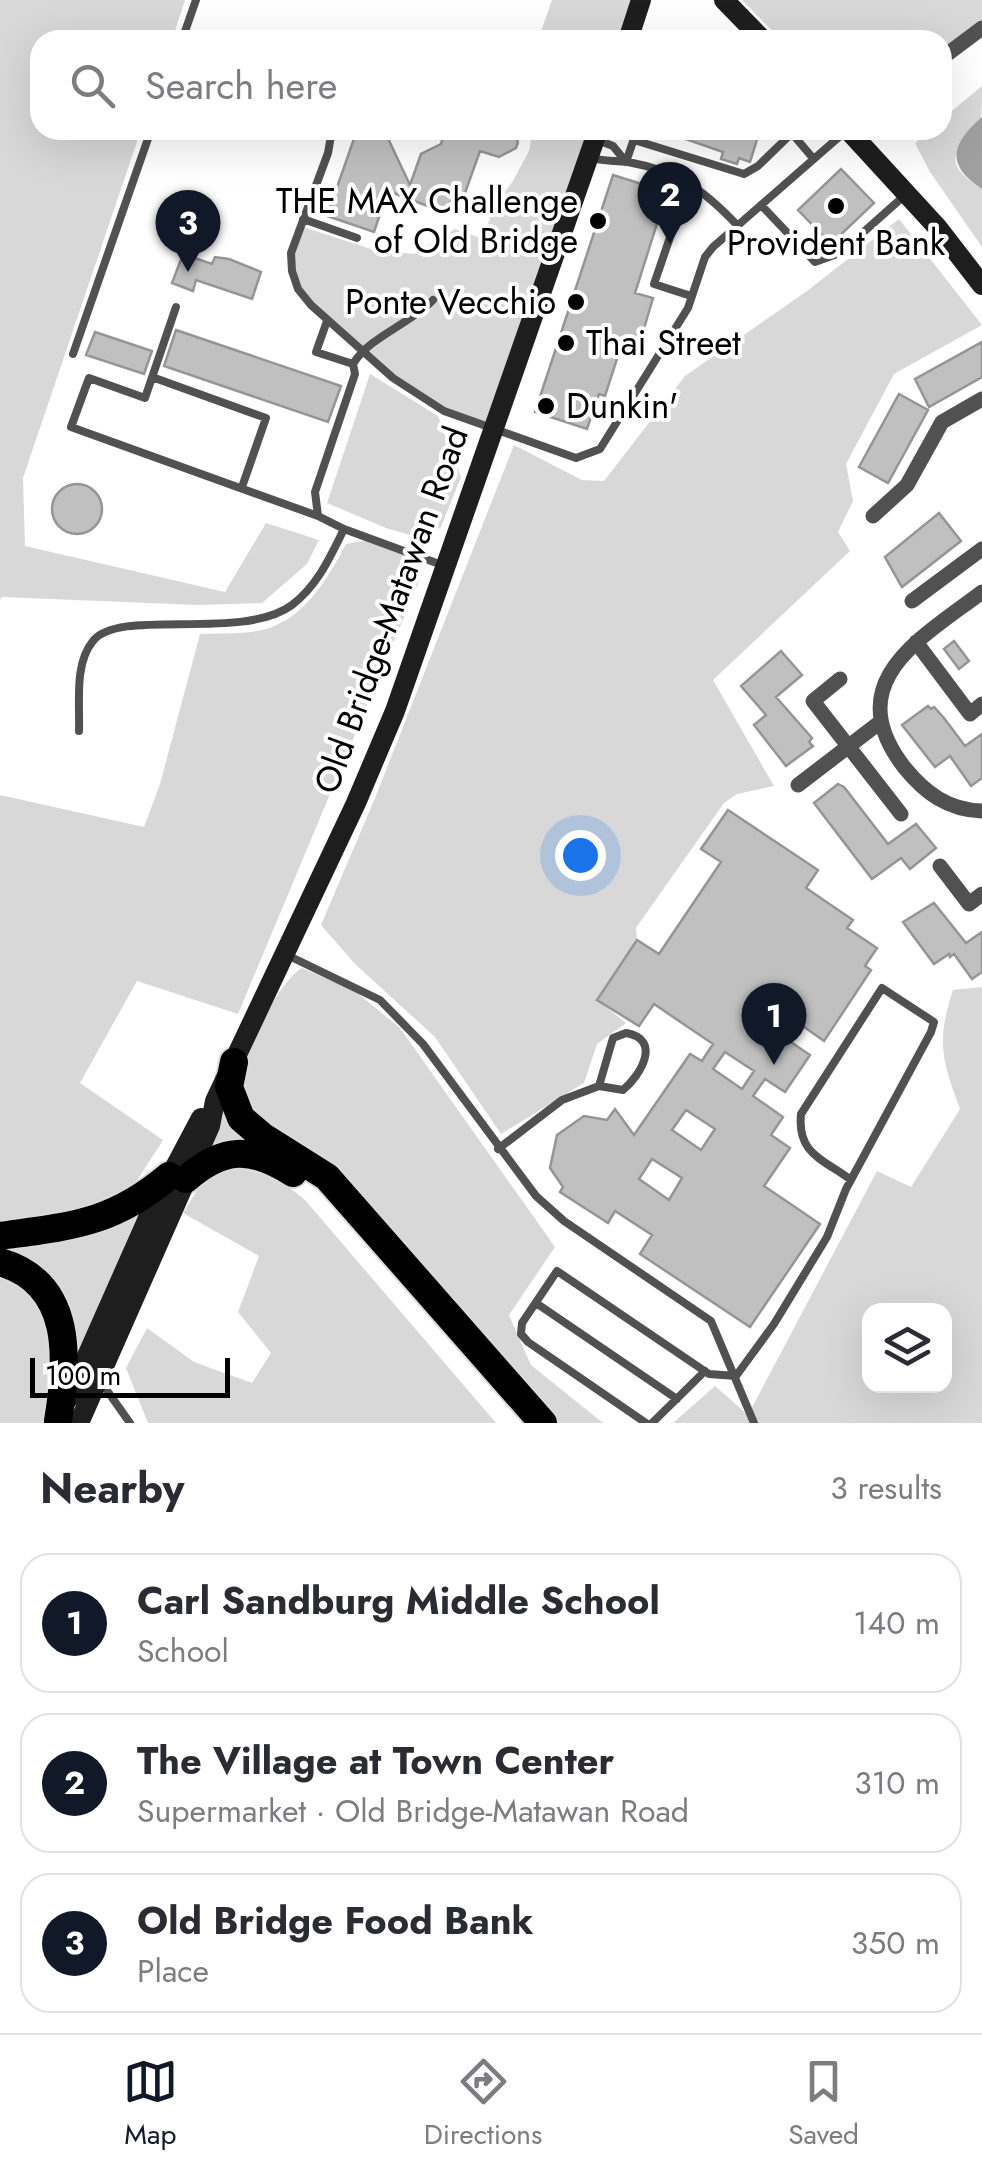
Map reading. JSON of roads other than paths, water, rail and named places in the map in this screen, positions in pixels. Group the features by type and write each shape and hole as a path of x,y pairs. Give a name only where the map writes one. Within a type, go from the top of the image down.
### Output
{"highway":[{"path":"234,1062 229,1087 241,1118 326,1176 543,1423"},
{"path":"0,1236 92,1222 207,1161 234,1153 278,1165 308,1184 519,1423"},
{"path":"0,1262 36,1282 54,1302 66,1370 64,1423"}],"main road":[{"path":"631,30 641,0"},
{"path":"724,0 752,30"},
{"path":"857,140 982,285"},
{"name":"Old Bridge-Matawan Road","path":"64,1423 98,1378 198,1122 215,1101 234,1062 381,745 593,142"},
{"name":"Old Bridge-Matawan Road","path":"64,1423 177,1177"}],"street":[{"path":"952,50 982,28"},
{"path":"873,516 907,485 942,422 982,399"},
{"path":"912,601 982,549"},
{"path":"982,592 898,659 878,704 880,723 890,748 923,790 950,805 982,811"},
{"path":"916,642 970,714 982,704"},
{"path":"840,679 813,700 900,814"},
{"path":"798,785 880,723"},
{"path":"940,866 969,904 982,894"}],"lane":[{"path":"185,30 196,0"},
{"path":"74,354 148,140"},
{"path":"330,140 292,253 298,289 360,351 444,411 576,458 600,449 688,308 706,257 835,140"},
{"path":"626,162 634,140 744,174 782,140"},
{"path":"798,140 812,157"},
{"path":"593,142 613,146 626,162"},
{"path":"593,142 604,162 626,162 689,182 709,195 738,226"},
{"path":"689,182 654,284 691,296"},
{"path":"761,205 815,262 840,253 906,193"},
{"path":"303,219 357,238"},
{"path":"318,516 315,492 355,374 353,364 360,351 396,330 433,300"},
{"path":"176,307 145,398 88,378 71,426 242,486 446,567"},
{"path":"328,321 316,352 353,364"},
{"path":"152,378 266,418 242,486"},
{"path":"79,730 81,668 92,640 104,630 116,626 187,626 269,618 290,606 317,579 344,529"},
{"path":"285,954 380,1000 423,1044 536,1196 564,1221 711,1321 754,1423"},
{"path":"736,1376 774,1324 827,1238 851,1180 934,1022 882,988 801,1114 804,1146 851,1180"},
{"path":"498,1149 562,1100 599,1086 623,1090 630,1085 647,1058 642,1040 626,1033 613,1038 599,1086"},
{"path":"705,1371 649,1423 528,1342 522,1334 522,1323 557,1271 705,1371 736,1376"},
{"path":"536,1302 677,1398"},
{"path":"98,1378 130,1423"}],"place":[{"name":"Provident Bank","path":"836,206"},
{"name":"THE MAX Challenge of Old Bridge","path":"598,221"},
{"name":"The Village at Town Center","path":"670,244"},
{"name":"Old Bridge Food Bank","path":"188,272"},
{"name":"Ponte Vecchio","path":"576,302"},
{"name":"Thai Street","path":"566,343"},
{"name":"Dunkin'","path":"546,406"},
{"name":"Carl Sandburg Middle School","path":"774,1065"}]}
